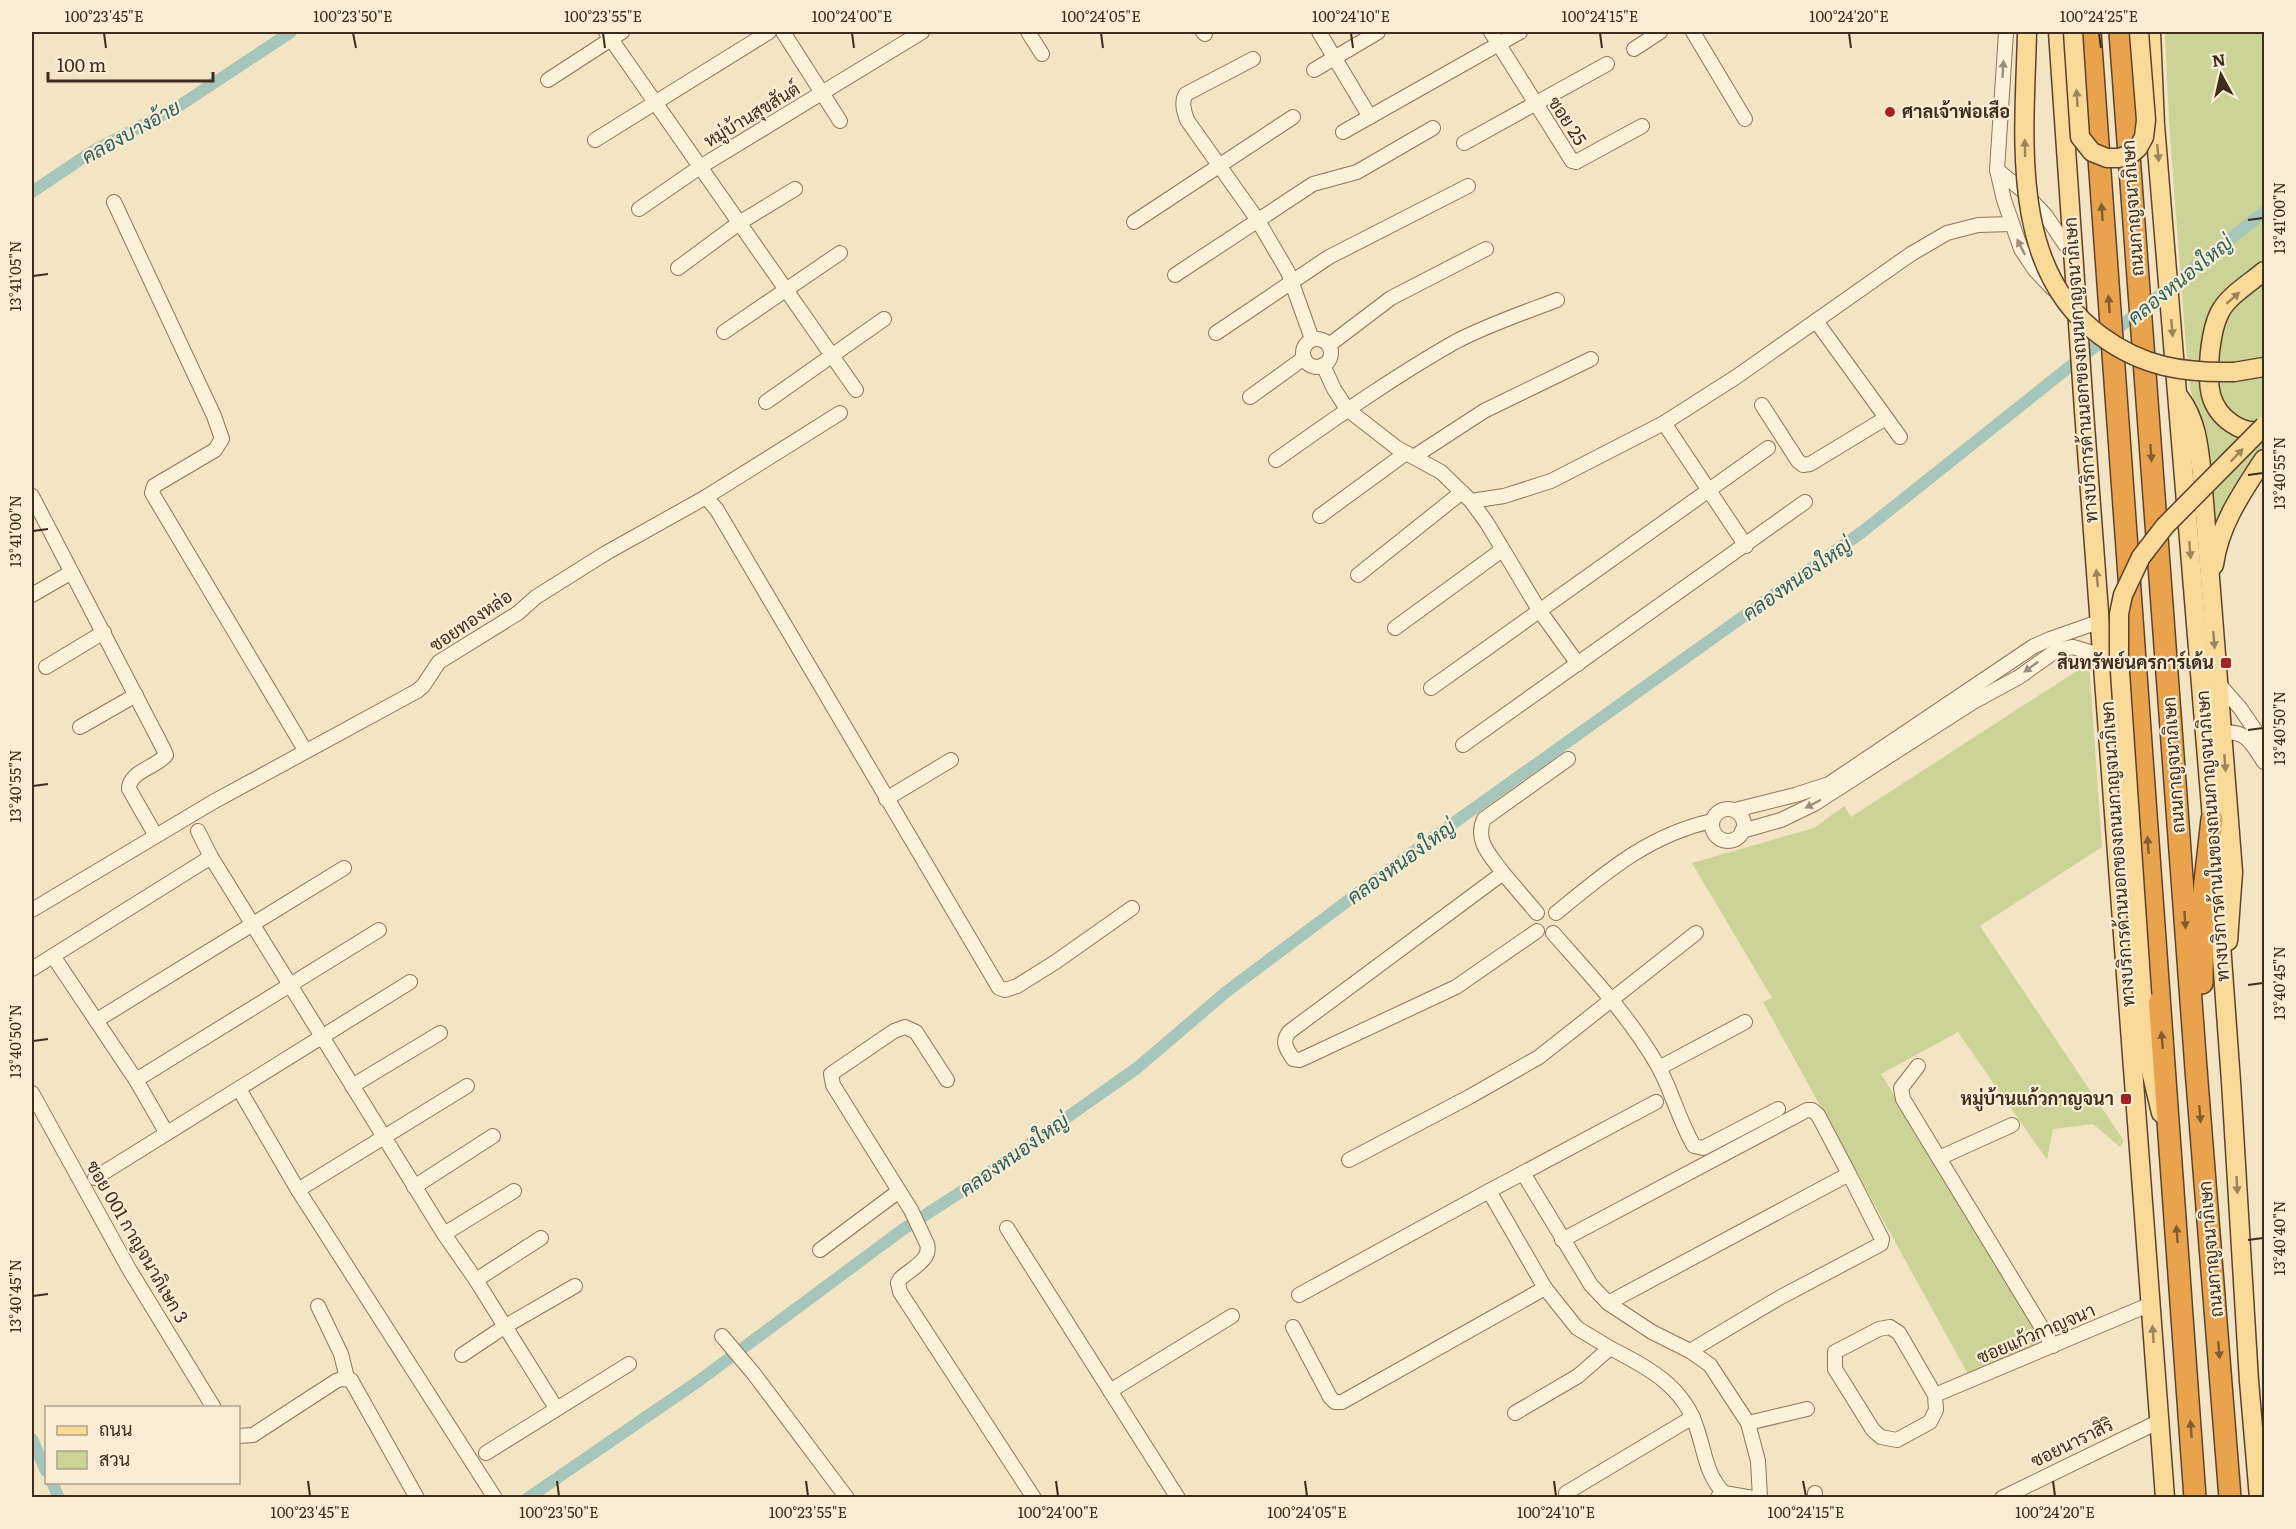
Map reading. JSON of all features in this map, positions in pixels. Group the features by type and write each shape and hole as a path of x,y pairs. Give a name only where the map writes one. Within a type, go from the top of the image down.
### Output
{"highway":[{"name":"ถนนกาญจนาภิเษก","path":"2090,32 2195,1492"},
{"name":"ถนนกาญจนาภิเษก","path":"2120,32 2196,1069 2230,1497"},
{"path":"2196,1069 2201,1022 2203,900 2212,819"}],"main road":[{"path":"2027,32 2026,179 2040,254 2059,294 2074,313 2094,331 2115,347 2137,358 2167,368 2198,372 2234,372 2265,367"},
{"name":"ทางบริการด้านนอกของถนนกาญจนาภิเษก","path":"2058,32 2165,1497"},
{"path":"2073,32 2080,136 2092,152 2107,158 2119,158 2131,154 2138,148 2144,137 2146,120 2139,32"},
{"name":"ทางบริการด้านในของถนนกาญจนาภิเษก","path":"2151,32 2155,125 2212,819 2249,1381 2259,1497"},
{"path":"2265,271 2228,302 2219,313 2212,336 2210,371 2214,403 2229,422 2242,429 2259,431 2265,428"},
{"path":"2177,395 2186,406 2198,436 2222,733 2232,872 2231,915 2223,980"},
{"path":"2172,1158 2148,1059 2119,657 2119,614 2123,595 2132,573 2152,542 2265,428"},
{"path":"2211,597 2215,560 2226,523 2247,485 2265,459"},
{"path":"2140,1160 2148,1059"}],"street":[{"path":"596,140 654,101 769,32"},
{"name":"หมู่บ้านสุขสันต์","path":"783,32 840,121"},
{"name":"หมู่บ้านสุขสันต์","path":"639,209 700,167 922,32"},
{"path":"1042,54 1030,35 1046,32"},
{"path":"1319,32 1370,117"},
{"path":"1314,70 1378,32"},
{"name":"ซอย 25","path":"1491,32 1569,159 1574,163 1642,126"},
{"path":"1343,132 1520,32"},
{"path":"1634,49 1660,32"},
{"path":"1693,32 1745,119"},
{"path":"2006,32 1997,170 2011,224 2021,249 2044,280 2066,298 2076,298"},
{"name":"หมู่บ้านสุขสันต์","path":"548,80 613,34 654,101 856,390"},
{"path":"1253,59 1193,90 1184,97 1183,110 1187,120 1257,219 1292,282 1312,339"},
{"path":"1464,143 1607,64"},
{"path":"1134,222 1293,117"},
{"path":"1174,275 1313,184 1357,172 1433,128"},
{"path":"1997,170 2022,190 2046,216 2073,256"},
{"path":"1216,333 1329,257 1468,186"},
{"path":"678,268 739,223 795,189"},
{"path":"114,202 214,416 222,439 215,450 154,486 152,493 305,750"},
{"path":"1358,575 1466,496 1504,496 1551,481 1664,423 1736,377 1911,254 1947,233 1978,225 2011,224"},
{"path":"1329,345 1391,298 1485,249"},
{"path":"724,332 840,253"},
{"path":"1276,460 1347,409 1456,342 1509,318 1557,300"},
{"path":"766,402 884,319"},
{"path":"1816,321 1900,437"},
{"path":"1312,339 1321,339 1329,345 1330,359 1323,365 1310,365 1304,358 1303,349 1312,339"},
{"path":"1251,397 1304,358"},
{"path":"1320,516 1411,454 1484,411 1591,359"},
{"path":"1323,365 1334,389 1347,409 1441,472 1466,496 1487,523 1539,610 1578,664"},
{"path":"1762,405 1798,461 1803,465 1810,464 1886,418"},
{"name":"ซอยทองหล่อ","path":"32,910 305,750 417,691 439,662 519,612 536,597 606,553 706,497 840,413"},
{"path":"1664,423 1746,546"},
{"path":"1431,688 1768,448"},
{"path":"32,496 36,516 104,632 166,755 162,760 133,777 129,783 129,789 156,836"},
{"path":"706,497 717,510 999,988 1005,990 1017,986 1132,908"},
{"path":"1463,745 1805,502"},
{"path":"1395,628 1502,550"},
{"path":"32,595 70,573"},
{"path":"1742,831 1781,820 1835,786 1973,696 2034,646 2101,621"},
{"path":"46,667 104,632"},
{"path":"1973,696 2019,677 2057,650 2073,647 2103,656"},
{"path":"2218,683 2240,708 2265,743"},
{"path":"80,727 136,695"},
{"path":"2222,733 2241,734 2248,739 2265,762"},
{"path":"1537,912 1482,845 1480,827 1484,819 1568,759"},
{"path":"886,799 951,760"},
{"path":"1735,810 1835,786"},
{"path":"1556,913 1616,864 1635,852 1688,828 1712,821 1721,810 1728,808 1735,810 1744,821 1742,831 1735,839 1728,841 1721,839 1712,828 1712,821"},
{"path":"198,831 211,858 414,1187 476,1280 556,1408"},
{"path":"32,969 211,858"},
{"path":"97,1020 344,868"},
{"path":"1503,873 1289,1032 1284,1045 1293,1059 1300,1060 1456,987 1537,931"},
{"path":"1537,912 1548,909 1556,913"},
{"path":"1537,912 1533,924 1537,931 1544,935 1553,933 1559,926 1556,913"},
{"path":"136,1080 379,930"},
{"path":"1553,933 1612,999 1635,1029 1659,1068 1692,1143 1697,1147 1702,1148 1778,1109"},
{"path":"1349,1160 1539,1057 1696,933"},
{"path":"53,956 136,1080 166,1132"},
{"path":"95,1178 410,982"},
{"path":"1659,1068 1745,1022"},
{"path":"947,1080 916,1032 905,1027 894,1031 832,1072 833,1085 911,1210 927,1244 928,1254 900,1279 898,1288 1034,1497"},
{"path":"352,1086 440,1033"},
{"path":"1918,1066 1904,1083 1901,1094 1903,1099 2053,1346"},
{"path":"298,1190 467,1086"},
{"path":"239,1089 298,1190 495,1497"},
{"name":"ซอย 001 กาญจนาภิเษก 3","path":"32,1093 129,1269 213,1406"},
{"path":"1299,1294 1656,1102"},
{"path":"1562,1240 1807,1110 1812,1110 1818,1115 1882,1239 1881,1244 1779,1298 1690,1350"},
{"path":"1939,1158 2012,1125"},
{"path":"414,1187 494,1136"},
{"path":"1523,1173 1591,1285 1608,1304 1652,1332 1690,1350 1710,1365 1748,1423 1758,1461 1760,1497"},
{"path":"1608,1304 1849,1174"},
{"path":"444,1234 514,1191"},
{"path":"820,1250 899,1191"},
{"path":"1489,1191 1545,1288 1577,1328 1661,1377 1672,1387 1693,1417 1710,1475 1720,1495 1753,1497"},
{"path":"1007,1228 1178,1497"},
{"path":"476,1280 541,1238"},
{"path":"462,1355 504,1327 575,1286"},
{"path":"1293,1327 1330,1397 1335,1402 1342,1402 1545,1288"},
{"name":"ซอยแก้วกาญจนา","path":"1935,1395 2151,1304"},
{"path":"318,1306 341,1354 347,1378 355,1384 417,1497"},
{"path":"1110,1391 1232,1316"},
{"path":"1890,1327 1899,1333 1935,1395 1936,1410 1930,1422 1897,1440 1881,1437 1873,1430 1835,1369 1833,1359 1835,1352 1879,1329 1890,1327"},
{"path":"726,1340 847,1497"},
{"path":"1515,1413 1578,1376 1610,1348"},
{"path":"486,1453 629,1364"},
{"path":"240,1436 253,1435 336,1381 347,1378"},
{"path":"1748,1423 1806,1409"},
{"path":"1566,1493 1693,1417"},
{"name":"ซอยนาราสิริ","path":"2002,1497 2158,1422"}],"green space":[{"path":"2165,32 2264,32 2264,444 2231,491 2213,532 2204,438 2190,388 2187,360 2169,122"},
{"path":"2089,663 2102,847 1980,926 2124,1141 2120,1147 2093,1124 2053,1129 2047,1160 1958,1032 1881,1074 2045,1342 1969,1376 1763,1002 1772,998 1692,863 1814,828 1844,806 1851,817"}],"waterway":[{"name":"คลองบางอ้าย","path":"32,192 93,151 179,106 291,32"},
{"name":"คลองหนองใหญ่","path":"528,1498 700,1380 902,1230 970,1186 1137,1068 1226,992 1413,852 1862,532 2264,212"},
{"name":"คลองหนองใหญ่","path":"32,1439 45,1469"},
{"name":"คลองหนองใหญ่","path":"53,1484 59,1498"}],"place":[{"name":"ศาลเจ้าพ่อเสือ","path":"1890,112"},
{"name":"สินทรัพย์นครการ์เด้น","path":"2226,663"},
{"name":"หมู่บ้านแก้วกาญจนา","path":"2126,1099"}]}
